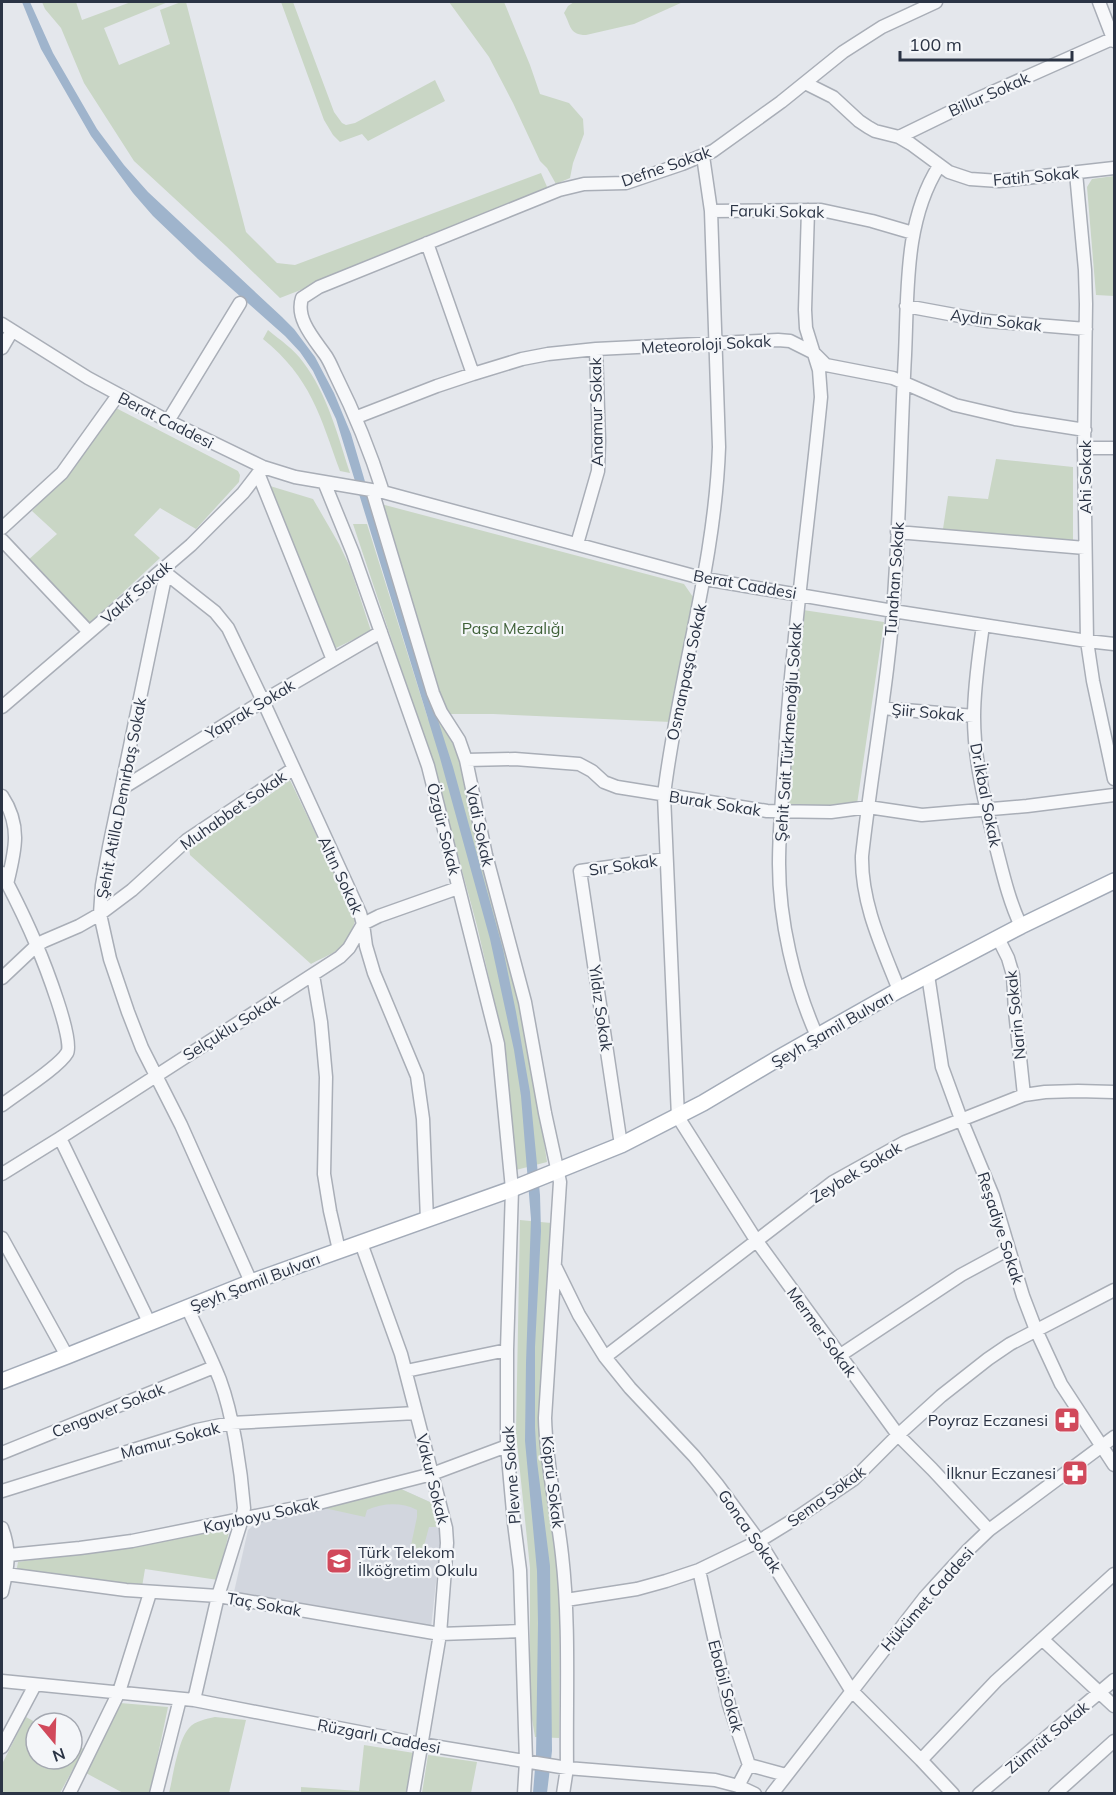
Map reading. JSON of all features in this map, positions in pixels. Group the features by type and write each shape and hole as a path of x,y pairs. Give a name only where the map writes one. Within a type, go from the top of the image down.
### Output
{"main road":[{"name":"Şeyh Şamil Bulvarı","path":"2,1381 251,1282 512,1189 621,1145 678,1117 899,990 1020,926 1114,881"}],"street":[{"name":"Defne Sokak","path":"302,298 319,287 559,190 584,184 627,183 703,156 723,145 806,83 843,51 905,15 936,2"},
{"path":"1099,2 1114,40"},
{"name":"Billur Sokak","path":"899,137 977,99 1114,40"},
{"name":"Fatih Sokak","path":"806,83 833,97 868,127 899,137 939,165 958,175 982,181 999,181 1114,168"},
{"name":"Osmanpaşa Sokak","path":"678,1117 664,795 668,758 705,579 718,477 711,211 703,156"},
{"name":"Tunahan Sokak","path":"899,990 867,905 863,888 862,856 893,611 906,306 913,233 925,192 939,165"},
{"name":"Ahi Sokak","path":"1076,173 1085,270 1084,448 1087,641 1114,779"},
{"name":"Faruki Sokak","path":"711,211 808,210 831,212 913,233"},
{"name":"Şehit Sait Türkmenoğlu Sokak","path":"808,210 806,328 819,370 821,397 789,692 779,864 784,919 795,979 817,1036"},
{"path":"427,243 473,374"},
{"name":"Vadi Sokak","path":"302,298 301,310 304,322 328,359 357,417 371,454 377,491 433,693 441,712 459,740 466,760 486,855 525,1002 554,1173"},
{"path":"168,421 240,303"},
{"name":"Aydın Sokak","path":"906,306 987,321 1086,328"},
{"path":"2,348 7,328"},
{"name":"Berat Caddesi","path":"7,328 118,395 261,470 377,491 705,579 893,611 1114,644"},
{"name":"Meteoroloji Sokak","path":"357,417 473,374 522,359 596,349 790,341 814,354 826,365 881,375 904,382 955,405 1015,419 1085,430"},
{"name":"Anamur Sokak","path":"577,544 598,471 596,349"},
{"path":"2,528 62,473 118,395"},
{"path":"1084,448 1114,448"},
{"path":"261,470 333,660"},
{"name":"Vakıf Sokak","path":"2,707 89,632 164,572 243,493 261,470"},
{"name":"Özgür Sokak","path":"324,482 353,553 428,766 496,1034 512,1189"},
{"path":"897,532 1085,548"},
{"path":"2,540 89,632"},
{"name":"Altın Sokak","path":"164,572 200,599 222,620 234,639 363,924 366,946 374,972 417,1076 423,1119 427,1220"},
{"name":"Şehit Atilla Demirbaş Sokak","path":"164,572 102,885 100,914 105,941 142,1048 202,1171 251,1282"},
{"name":"Dr.İkbal Sokak","path":"983,625 974,716 976,753 986,810 1008,893 1020,926"},
{"name":"Yaprak Sokak","path":"121,789 263,701 381,632"},
{"name":"Şiir Sokak","path":"882,708 974,716"},
{"name":"Burak Sokak","path":"466,760 515,759 579,764 610,785 767,811 831,812 868,807 922,815 1056,803 1114,795"},
{"name":"Muhabbet Sokak","path":"2,978 37,945 100,914 140,883 187,840 293,769"},
{"path":"2,796 11,812 15,830 13,859 4,878 37,945 69,1040 68,1053 2,1105"},
{"name":"Sır Sokak","path":"580,870 666,859"},
{"name":"Yıldız Sokak","path":"580,870 621,1145"},
{"path":"363,924 379,916 458,888"},
{"name":"Selçuklu Sokak","path":"2,1174 313,975 349,948 363,924"},
{"name":"Narin Sokak","path":"998,938 1013,975 1024,1095"},
{"path":"313,975 321,1022 326,1077 324,1174 339,1250"},
{"name":"Reşadiye Sokak","path":"928,975 942,1067 993,1196 1023,1296 1061,1384 1114,1466"},
{"name":"Zeybek Sokak","path":"605,1357 844,1175 905,1142 1024,1095 1045,1092 1114,1092"},
{"name":"Mermer Sokak","path":"678,1117 756,1240 898,1435 989,1530"},
{"path":"60,1138 149,1322"},
{"name":"Köprü Sokak","path":"554,1173 560,1182 545,1410 566,1600 567,1767 563,1794"},
{"name":"Plevne Sokak","path":"512,1189 509,1231 507,1446 520,1570 528,1761 524,1794"},
{"path":"2,1238 67,1356"},
{"name":"Vakur Sokak","path":"361,1243 406,1371 443,1512 447,1543 440,1634 413,1794"},
{"path":"839,1356 961,1275 1009,1249"},
{"name":"Gonca Sokak","path":"554,1263 579,1315 605,1357 711,1477 759,1541 851,1690 953,1794"},
{"name":"Sema Sokak","path":"566,1600 637,1589 699,1570 759,1541 798,1518 854,1479 941,1396 988,1359 1010,1344 1114,1290"},
{"path":"187,1307 224,1394 231,1423 244,1508 218,1596 194,1700"},
{"path":"406,1371 507,1350"},
{"name":"Cengaver Sokak","path":"2,1453 214,1367"},
{"name":"Mamur Sokak","path":"2,1491 161,1440 231,1423 416,1413"},
{"name":"Hükümet Caddesi","path":"772,1794 926,1596 967,1551 989,1530 1114,1437"},
{"name":"Kayıboyu Sokak","path":"9,1555 132,1541 315,1504 432,1474 507,1446"},
{"path":"2,1528 9,1555 2,1592"},
{"name":"Ebabil Sokak","path":"699,1570 729,1705 749,1765"},
{"name":"Taç Sokak","path":"6,1574 150,1593 218,1596 440,1634 522,1631"},
{"path":"921,1760 971,1706 1114,1574"},
{"path":"69,1794 119,1692 150,1593"},
{"path":"1042,1639 1114,1706"},
{"name":"Zümrüt Sokak","path":"979,1794 1114,1680"},
{"name":"Rüzgarlı Caddesi","path":"2,1682 194,1700 421,1744 567,1767 715,1780 738,1786 755,1794"},
{"path":"2,1748 34,1685"},
{"path":"156,1794 180,1699"},
{"path":"1055,1794 1114,1741"},
{"path":"738,1786 749,1765 786,1775"}],"shaded area":[{"name":"Türk Telekom İlköğretim Okulu","path":"401,1489 432,1503 442,1527 431,1628 234,1592 248,1530 256,1523 301,1510"}],"green space":[{"path":"42,2 76,2 82,20 131,2 168,2 104,28 119,65 170,44 160,10 186,2 246,232 277,263 295,265 541,173 548,189 280,298 134,161 84,83 61,28"},
{"path":"281,2 293,2 334,112 342,123 346,125 355,123 435,80 445,101 368,141 362,134 340,142 324,120"},
{"path":"449,2 504,2 540,94 569,103 583,119 584,134 570,178 556,184 540,161 489,57"},
{"path":"574,2 683,2 634,24 580,35 573,31 564,13"},
{"path":"1114,176 1114,296 1096,295 1087,187 1092,179"},
{"path":"268,330 295,353 319,387 350,473 340,471 320,415 303,383 292,368 263,339"},
{"path":"114,407 238,471 240,475 239,482 196,529 160,508 134,535 160,558 89,624 27,561 57,534 32,511 66,475"},
{"path":"996,459 1073,467 1073,543 943,529 948,496 988,499"},
{"path":"270,486 313,499 350,567 371,631 334,649"},
{"name":"Paşa Mezalığı","path":"381,504 684,584 693,597 681,679 671,722 445,714"},
{"path":"353,524 367,524 428,719 443,715 458,751 518,985 547,1162 516,1170 504,1043 477,926 435,770"},
{"path":"803,610 884,622 857,804 785,809"},
{"path":"290,780 356,918 345,943 329,955 311,964 190,855 189,847 236,811 249,809"},
{"path":"520,1220 551,1223 543,1395 560,1588 559,1738 535,1737 530,1707 530,1568 516,1433"},
{"path":"401,1489 432,1503 442,1527 429,1527 422,1553 410,1550 417,1510 405,1506 386,1505 367,1510 365,1517 324,1508"},
{"path":"230,1528 218,1580 145,1569 142,1587 16,1573 18,1562 137,1545"},
{"path":"120,1703 168,1707 150,1793 123,1793 86,1773"},
{"path":"215,1717 246,1720 229,1793 169,1793 185,1734 194,1724"},
{"path":"24,1721 24,1771 72,1771 60,1793 2,1793 2,1764"},
{"path":"364,1745 414,1753 407,1793 301,1794 301,1787 359,1791"},
{"path":"428,1755 477,1762 471,1793 422,1793"}],"water":[{"path":"22,2 30,2 53,53 97,129 124,165 148,192 294,329 315,357 334,393 351,434 404,614 453,767 503,949 516,1012 530,1092 540,1195 535,1428 550,1566 552,1751 547,1793 533,1793 536,1756 538,1623 537,1571 525,1441 531,1219 521,1096 514,1050 490,939 440,758 336,419 313,371 285,336 198,259 153,216 133,193 91,136 41,49"}],"place":[{"name":"Poyraz Eczanesi","path":"1067,1420"},
{"name":"İlknur Eczanesi","path":"1075,1473"},
{"name":"Türk Telekom İlköğretim Okulu","path":"339,1561"}]}
